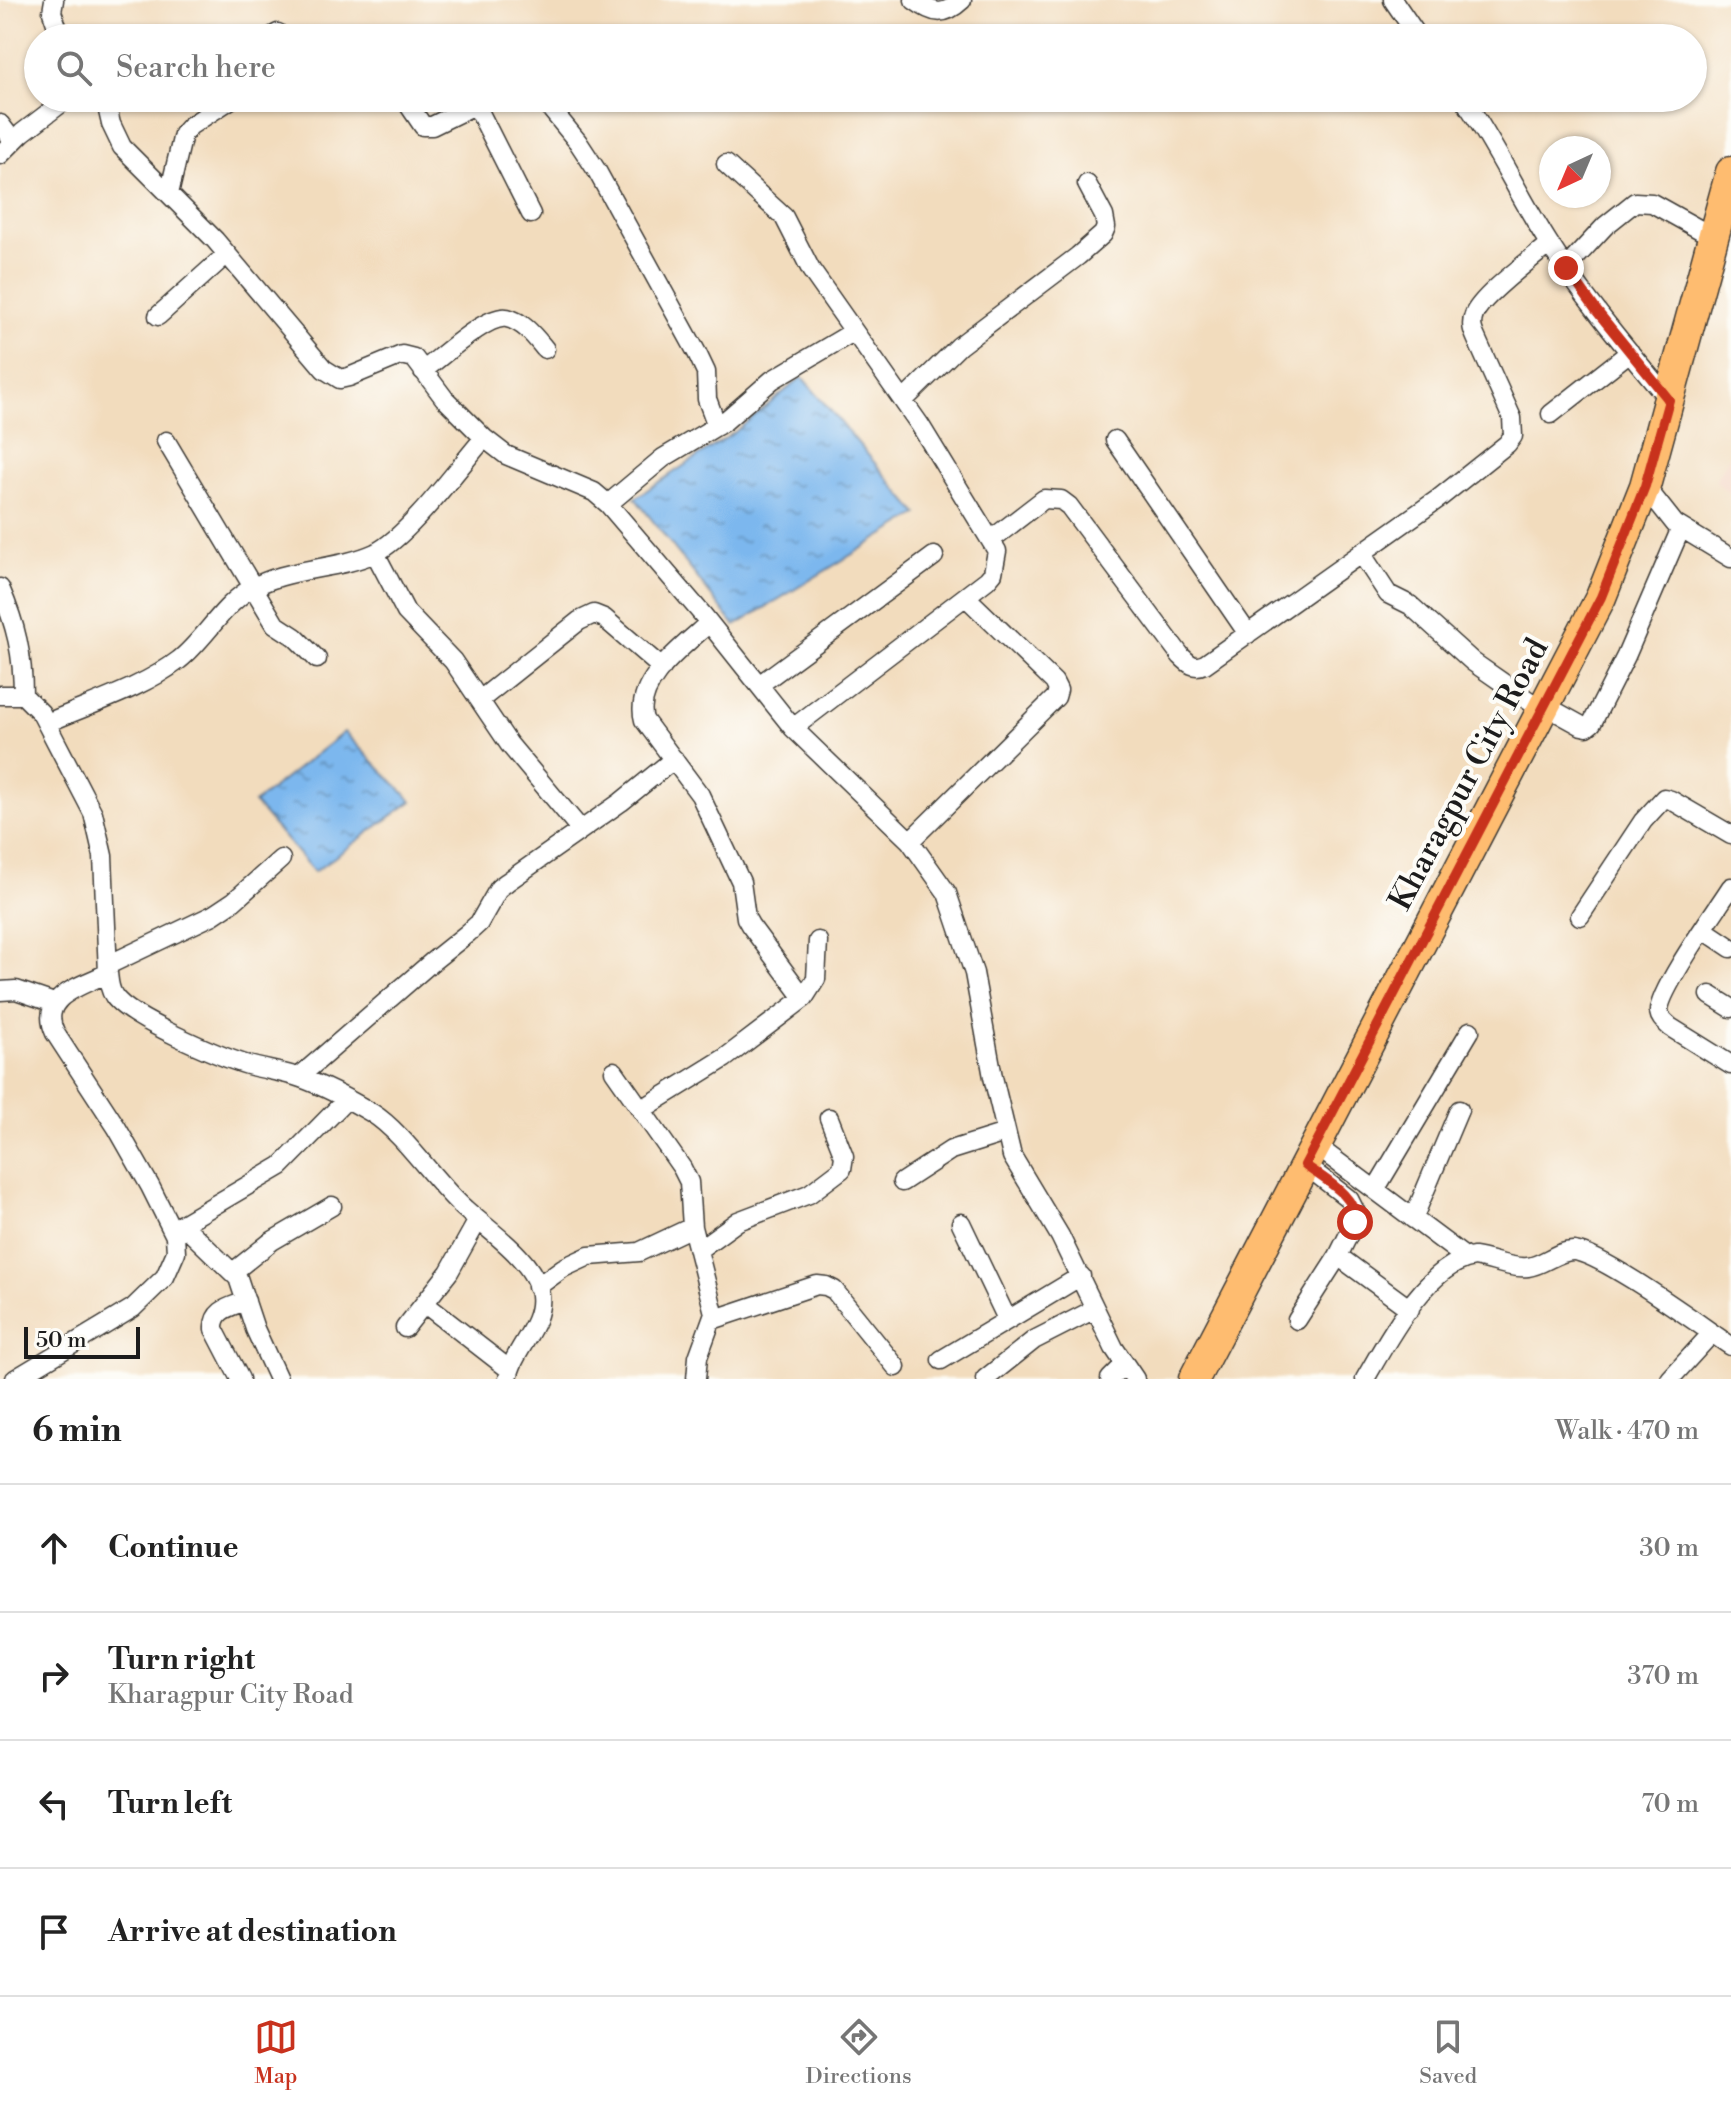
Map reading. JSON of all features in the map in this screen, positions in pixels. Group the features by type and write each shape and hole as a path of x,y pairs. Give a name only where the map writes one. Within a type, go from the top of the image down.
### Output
{"main road":[{"name":"Kharagpur City Road","path":"1194,1379 1601,597 1645,486 1731,172"}],"street":[{"path":"54,0 52,12 56,24"},
{"path":"914,0 941,14 962,0"},
{"path":"1393,0 1409,24"},
{"path":"0,155 50,112"},
{"path":"108,112 122,147 227,254 324,369 340,379 402,355 414,358 444,398 506,455 594,492 608,504 793,728 910,841 930,866 947,893 974,973 1012,1156 1060,1236 1114,1348 1130,1372 1110,1379"},
{"path":"169,194 183,134 212,112"},
{"path":"414,112 423,126 443,122 462,112"},
{"path":"487,112 531,214"},
{"path":"553,112 597,171 697,353 706,372 707,399 717,426"},
{"path":"1472,112 1549,244 1669,400"},
{"path":"0,124 13,141"},
{"path":"726,164 784,217 803,258 903,401 997,551 993,573 966,597 793,728"},
{"path":"903,401 959,346 1103,234 1106,227 1104,216 1087,184"},
{"path":"1566,268 1605,226 1635,202 1652,203 1713,237"},
{"path":"992,539 1044,499 1061,500 1069,506 1189,665 1198,667 1205,664 1438,499 1507,444 1513,436 1512,418 1477,340 1472,317 1487,298 1549,244"},
{"path":"158,316 227,254"},
{"path":"423,371 482,326 500,317 509,318 527,328 545,349"},
{"path":"608,504 663,458 717,426 772,380 853,332"},
{"path":"1551,414 1630,352"},
{"path":"47,723 164,671 202,639 236,599 253,587 276,578 337,566 375,553 397,538 484,438"},
{"path":"1115,440 1248,634"},
{"path":"166,441 275,624 295,637 317,659"},
{"path":"1645,486 1666,515 1681,528 1731,558"},
{"path":"1361,553 1388,594 1410,605 1473,662 1543,708 1587,727 1592,723 1626,656 1681,528"},
{"path":"375,553 406,612 444,650 509,744 581,830"},
{"path":"759,685 934,556"},
{"path":"0,588 19,638 23,695"},
{"path":"910,841 1056,697 1058,690 1054,682 966,597"},
{"path":"480,700 579,621 594,614 604,618 662,668"},
{"path":"709,623 662,668 647,690 641,712 700,795 741,882 746,918 804,998"},
{"path":"0,695 23,695 32,702 75,774 99,831 108,969 115,999 144,1020 232,1059 299,1077 376,1115 453,1197 504,1241 524,1264 537,1287 539,1306 535,1322 509,1375 425,1304"},
{"path":"299,1077 479,923 499,888 621,802 674,759"},
{"path":"1580,916 1643,821 1664,798 1731,835"},
{"path":"278,1379 233,1272 177,1227 55,1033 49,1018 54,1003 108,969 213,915 234,901 281,859"},
{"path":"1731,887 1670,983 1659,1013 1661,1020 1670,1027 1731,1065"},
{"path":"1704,930 1731,948"},
{"path":"641,1110 725,1058 804,998 816,979 818,941"},
{"path":"0,991 16,990 54,1003"},
{"path":"1710,995 1731,1008"},
{"path":"1375,1190 1470,1031"},
{"path":"614,1071 689,1182 692,1227 712,1300 712,1320 698,1357 696,1379"},
{"path":"177,1227 281,1166 347,1099"},
{"path":"1413,1219 1459,1110"},
{"path":"698,1250 738,1221 809,1194 842,1169 844,1156 829,1118"},
{"path":"902,1182 951,1150 1005,1133"},
{"path":"1310,1155 1375,1190 1466,1258"},
{"path":"1297,1320 1338,1256 1355,1222 1354,1206 1310,1155"},
{"path":"233,1272 272,1241 332,1206"},
{"path":"405,1328 449,1272 478,1220"},
{"path":"961,1223 1007,1319"},
{"path":"15,1379 122,1315 156,1287 174,1262 177,1227"},
{"path":"537,1287 563,1268 589,1256 639,1252 692,1227"},
{"path":"1365,1379 1426,1285 1466,1258 1484,1258 1526,1267 1566,1252 1585,1254 1615,1269 1731,1346"},
{"path":"1338,1256 1410,1309"},
{"path":"941,1360 1081,1276"},
{"path":"712,1320 817,1285 826,1286 834,1290 896,1367"},
{"path":"240,1379 214,1329 214,1321 222,1311 246,1301"},
{"path":"985,1379 1034,1340 1095,1309"},
{"path":"1670,1379 1712,1333"}],"shaded area":[{"path":"1731,454 1731,496 1715,480"}],"water":[{"path":"802,377 918,514 735,626 635,498 735,432"},
{"path":"344,732 412,801 314,872 254,803"}],"route":[{"path":"1355,1222 1356,1213 1349,1199 1305,1165 1601,597 1645,486 1669,400 1566,268"}]}
